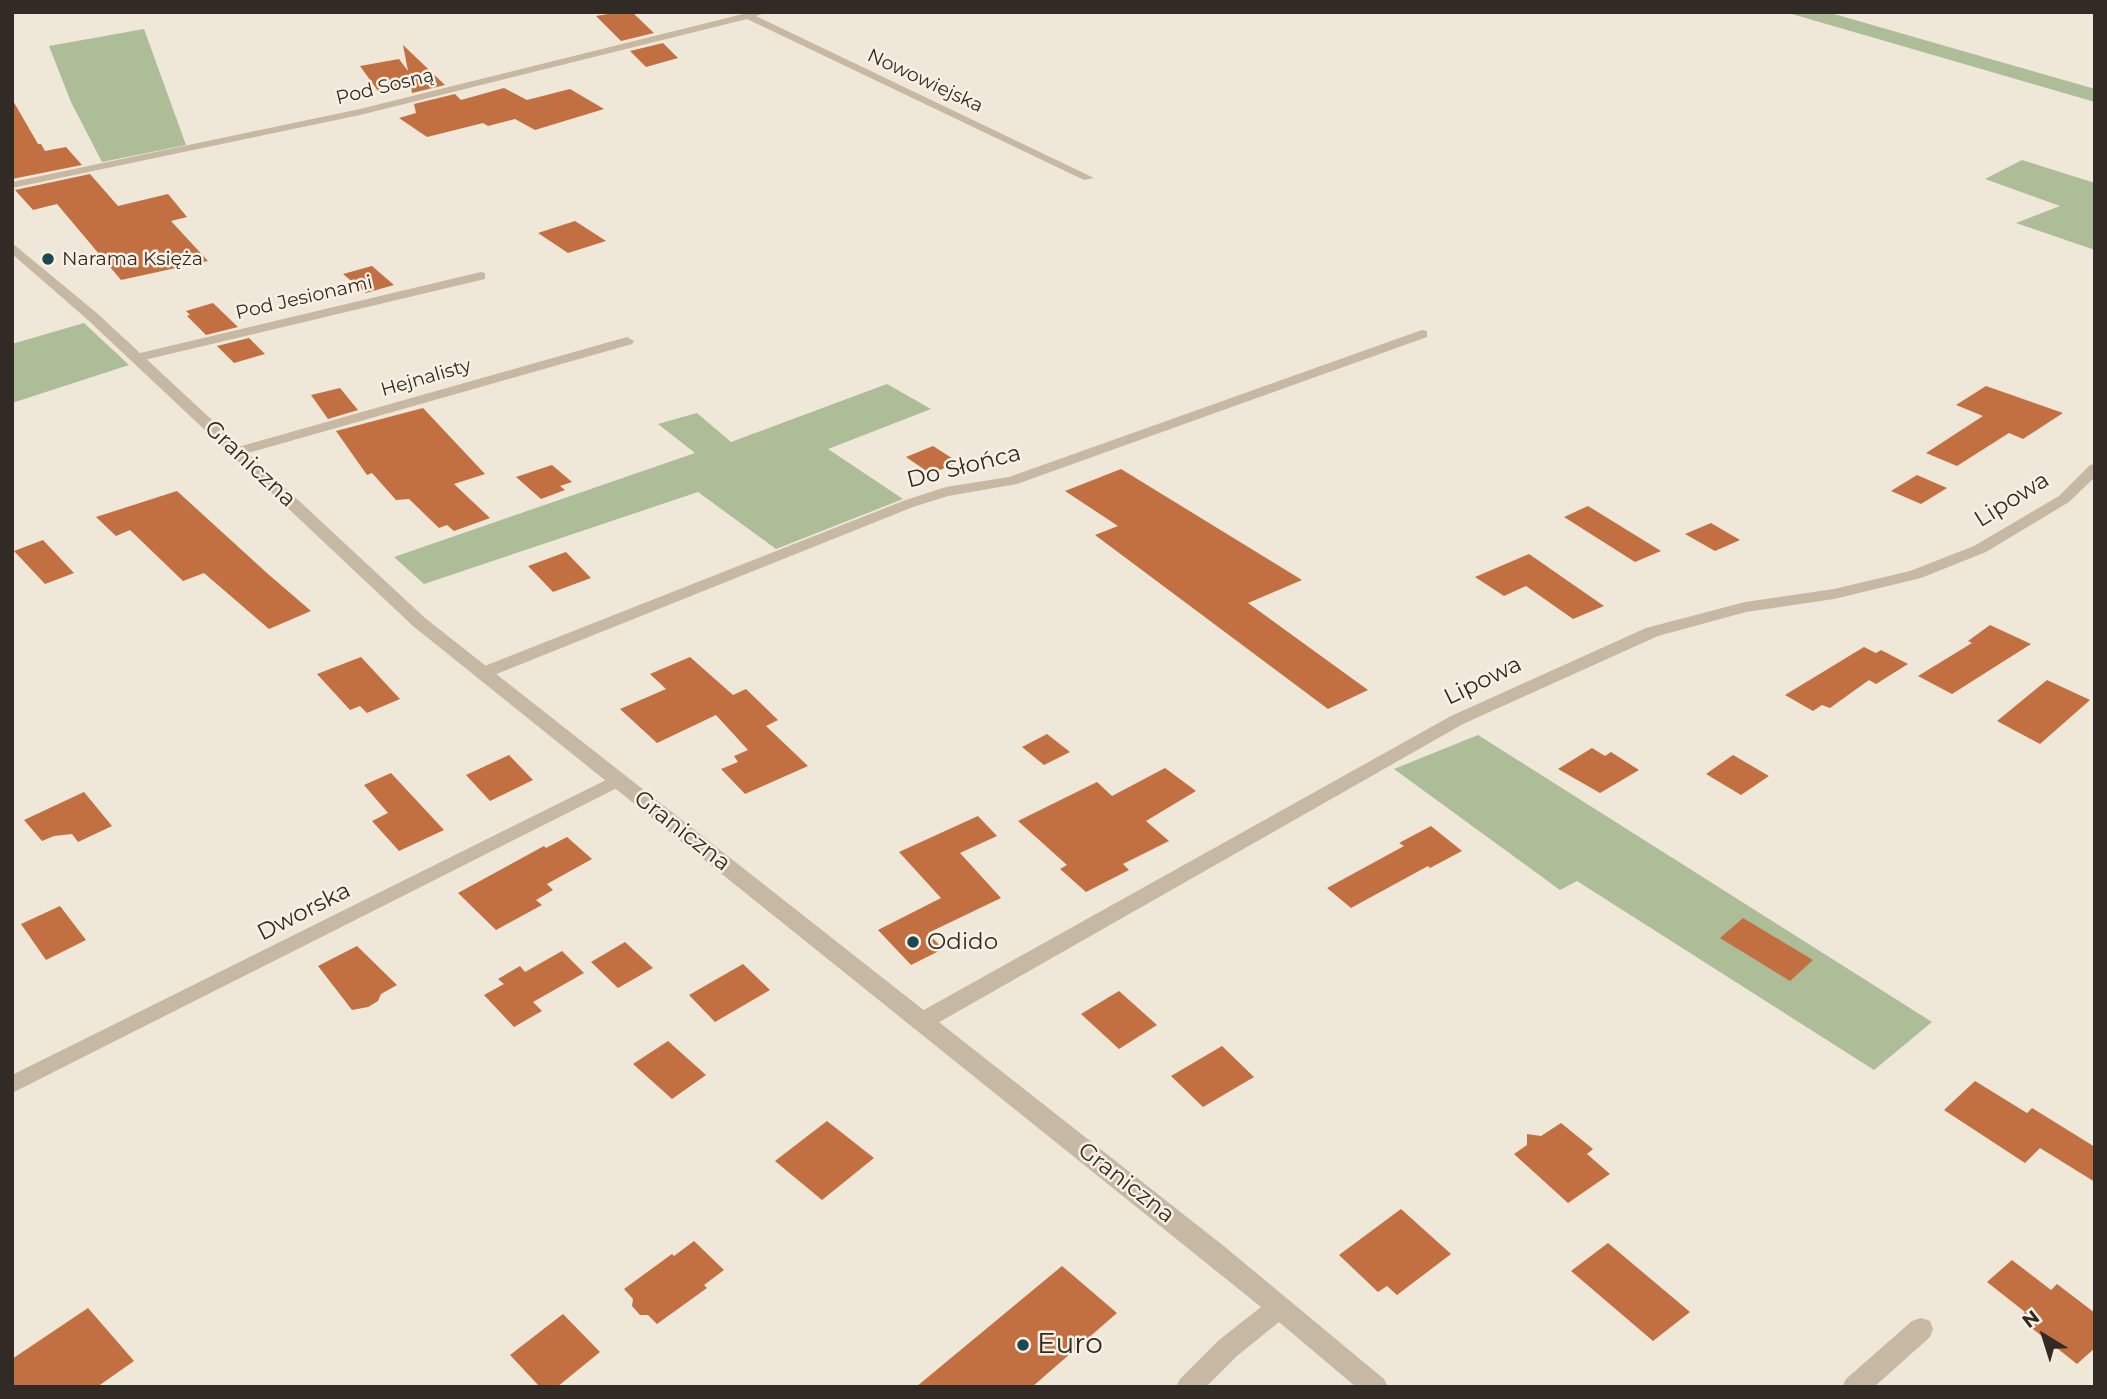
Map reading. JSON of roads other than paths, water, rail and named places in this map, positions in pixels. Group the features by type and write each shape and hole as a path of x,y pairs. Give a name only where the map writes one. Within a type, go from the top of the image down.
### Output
{"street":[{"name":"Pod Sosną","path":"12,185 360,112 763,12"},
{"name":"Nowowiejska","path":"748,16 1088,178"},
{"name":"Graniczna","path":"12,247 136,358 419,622 1280,1306 1376,1387"},
{"name":"Pod Jesionami","path":"136,358 481,276"},
{"name":"Do Słońca","path":"483,673 908,504 946,492 1012,481 1422,334"},
{"name":"Hejnalisty","path":"236,452 626,341"},
{"name":"Lipowa","path":"921,1022 1457,720 1652,632 1745,607 1834,594 1926,571 1980,549 2064,499 2095,468"},
{"name":"Dworska","path":"12,1085 618,780"},
{"path":"1189,1387 1228,1348 1280,1306"},
{"path":"1855,1387 1921,1329"}],"place":[{"name":"Narama Księża","path":"48,259"},
{"name":"Odido","path":"913,942"},
{"name":"Euro","path":"1023,1345"}]}
